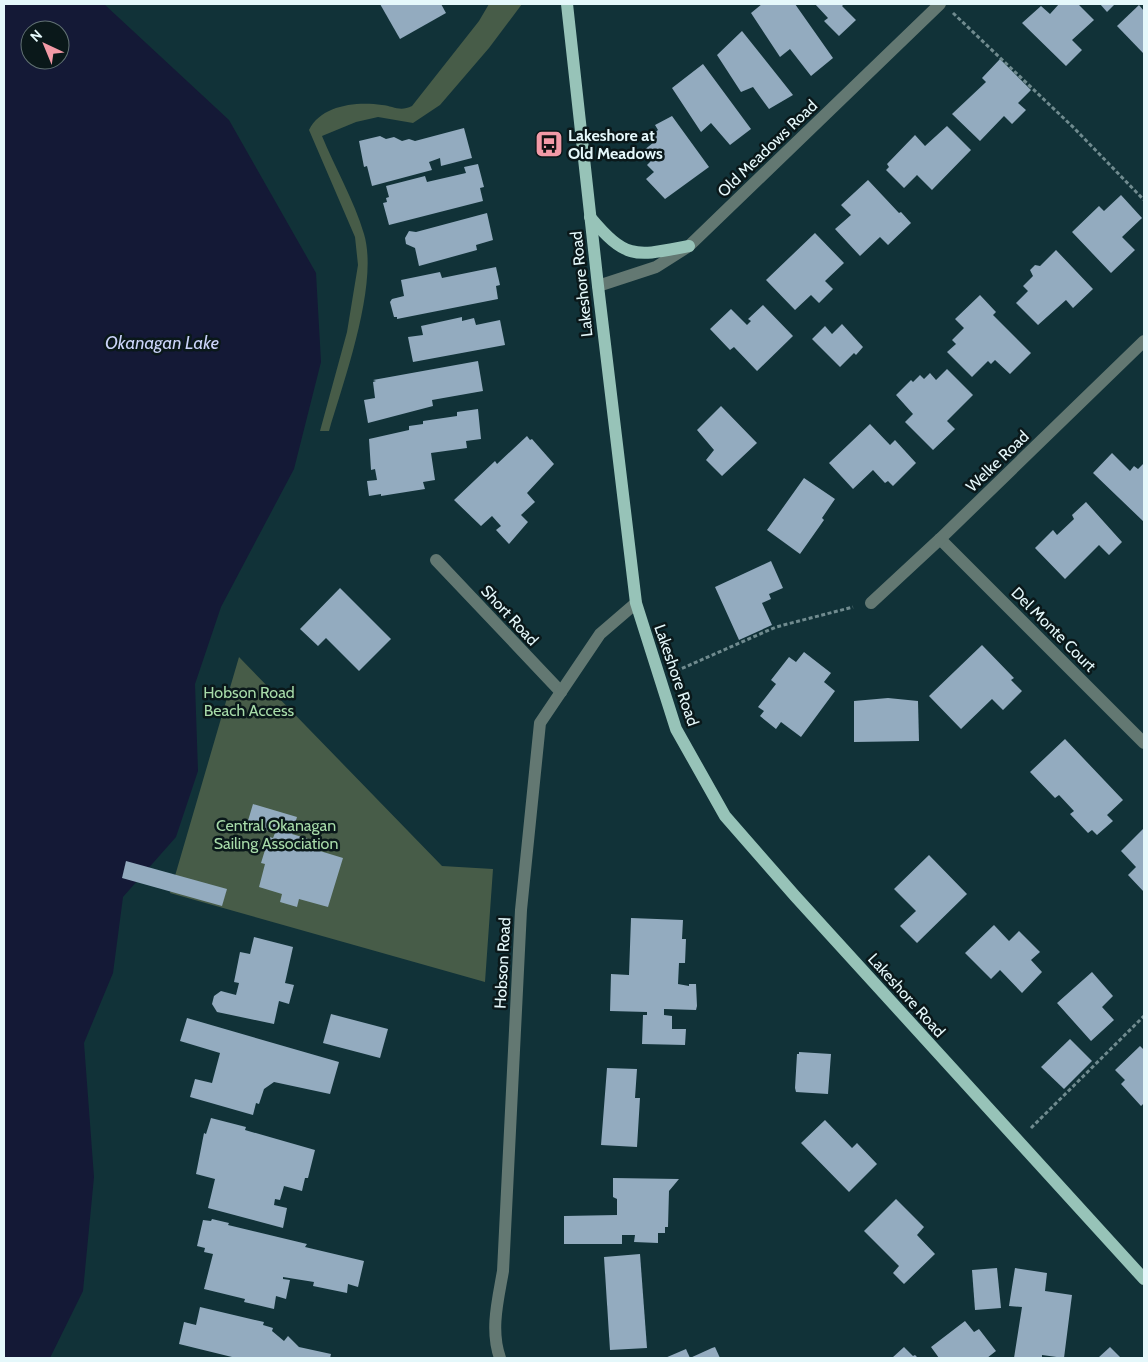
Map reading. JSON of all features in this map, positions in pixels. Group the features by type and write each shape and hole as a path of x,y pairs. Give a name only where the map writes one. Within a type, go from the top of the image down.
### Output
{"main road":[{"name":"Lakeshore Road","path":"568,4 590,217 636,603 676,729 725,816 801,903 1144,1279"},
{"path":"590,217 609,239 627,251 650,253 689,246"}],"street":[{"name":"Old Meadows Road","path":"598,286 656,267 689,246 945,7"},
{"name":"Welke Road","path":"871,603 940,539 1144,341"},
{"name":"Del Monte Court","path":"940,539 1144,743"},
{"name":"Short Road","path":"436,560 561,692"},
{"name":"Hobson Road","path":"500,1358 494,1321 503,1271 521,910 540,723 600,634 636,603"}],"path":[{"path":"945,7 1074,128 1144,200"},
{"path":"660,678 776,627 871,603"},
{"path":"1018,1141 1144,1016"}],"green space":[{"path":"489,4 522,4 489,48 440,105 413,123 378,117 356,122 322,136 360,221 367,255 367,279 358,332 329,431 320,431 347,332 358,265 355,237 309,130 322,115 341,107 372,104 400,109 412,106 479,21"},
{"name":"Central Okanagan Sailing Association","path":"239,657 442,866 493,869 485,982 170,893"}],"water":[{"name":"Okanagan Lake","path":"4,4 104,4 229,120 316,273 321,362 294,469 221,607 195,684 198,771 176,837 123,897 113,973 84,1043 94,1177 83,1291 50,1358 4,1358"}],"building":[{"path":"380,4 441,4 446,13 400,39"},
{"path":"762,4 795,4 833,58 811,76 790,49 780,57 751,13"},
{"path":"815,4 844,4 842,6 856,20 839,36 824,21 828,18"},
{"path":"1059,4 1078,4 1094,20 1072,40 1082,50 1066,66 1022,23 1041,6 1050,14"},
{"path":"1100,4 1115,4 1107,12"},
{"path":"1139,5 1144,11 1144,54 1117,26"},
{"path":"742,31 793,95 769,109 753,87 741,92 717,55"},
{"path":"1000,59 1031,90 1018,103 1026,110 1012,124 1004,116 980,141 952,114 986,82 982,78"},
{"path":"703,64 751,129 730,145 711,123 701,132 672,88"},
{"path":"672,116 709,167 665,199 646,179 654,172 647,165 651,161 643,151 654,142 649,137 658,130 655,125"},
{"path":"947,126 971,150 932,190 917,175 904,188 886,170 889,167 887,164 915,135 925,146"},
{"path":"464,128 472,158 441,166 440,158 429,162 432,170 372,186 367,166 364,167 359,141 380,136 386,139 394,137 402,141 409,139 415,141"},
{"path":"478,164 484,187 480,188 483,201 389,225 383,203 387,202 386,198 389,197 386,186 425,176 427,182 466,173 464,167"},
{"path":"868,180 911,223 888,245 880,237 860,256 835,229 851,215 841,205"},
{"path":"1121,195 1142,218 1122,237 1135,250 1111,273 1072,232 1099,206 1104,211"},
{"path":"487,213 493,240 476,245 477,250 419,266 415,248 406,244 405,238 409,231 416,232"},
{"path":"815,233 844,263 825,281 833,289 819,303 811,295 795,310 766,280"},
{"path":"1056,250 1093,289 1073,308 1066,300 1038,325 1016,303 1028,291 1023,286 1033,276 1030,270 1035,265 1040,266"},
{"path":"496,267 500,285 496,286 498,299 397,319 397,317 394,317 390,302 392,299 404,296 401,280 440,272 442,278"},
{"path":"980,295 996,312 993,315 1031,353 1010,374 995,360 991,364 988,361 972,377 947,352 956,344 952,340 964,328 955,319"},
{"path":"763,305 793,336 757,371 734,347 730,350 710,329 731,309 747,325 751,321 748,319"},
{"path":"462,317 462,321 474,318 476,325 500,320 505,345 413,362 408,337 423,335 421,326"},
{"path":"842,324 863,347 840,367 812,339 825,326 832,334"},
{"path":"478,361 483,391 432,400 433,406 368,423 364,400 375,398 373,382 376,381 373,380"},
{"path":"947,369 973,395 947,421 955,429 933,450 905,422 913,414 896,395 911,380 913,382 920,375 924,379 930,373 936,380"},
{"path":"721,406 757,443 722,476 706,460 714,450 697,430"},
{"path":"478,409 481,439 466,441 467,448 431,453 435,480 423,482 425,489 369,496 367,481 377,480 375,469 371,470 369,439 409,430 409,426 423,424 423,421 457,416 457,412"},
{"path":"870,424 890,445 895,440 916,463 893,486 888,481 885,483 873,470 853,489 829,463"},
{"path":"527,436 530,440 532,439 554,464 527,493 535,502 521,515 528,522 509,544 496,530 501,526 492,516 481,526 454,500 495,461 497,464"},
{"path":"1112,453 1130,471 1134,466 1138,469 1144,463 1144,522 1093,473"},
{"path":"804,478 835,499 822,518 824,520 800,554 767,530"},
{"path":"1086,502 1122,542 1109,555 1099,545 1065,579 1035,548 1053,530 1057,535 1074,519 1072,515"},
{"path":"771,561 783,588 769,594 771,599 762,603 772,625 739,640 715,587"},
{"path":"340,588 391,639 359,671 326,638 318,646 300,629"},
{"path":"982,645 1014,678 1011,680 1022,691 1003,710 992,699 961,729 929,696"},
{"path":"804,652 831,673 824,682 835,691 801,737 781,722 776,729 760,716 764,711 758,707 776,684 771,680 789,657 796,662"},
{"path":"888,698 918,701 919,741 854,742 854,701"},
{"path":"1065,739 1123,800 1107,815 1113,821 1097,835 1092,830 1088,833 1070,814 1074,811 1059,795 1055,798 1030,772"},
{"path":"253,804 297,817 292,834 322,843 320,851 343,858 328,907 299,899 297,907 280,902 282,894 259,887 265,864 261,863 269,837 273,838 275,833 247,824"},
{"path":"1144,828 1144,892 1128,875 1136,867 1121,851"},
{"path":"929,855 967,894 917,943 900,926 916,911 894,889"},
{"path":"126,861 227,889 222,906 122,878"},
{"path":"631,918 683,920 682,939 686,939 685,963 679,963 678,984 689,986 689,984 696,984 697,1006 696,1010 664,1009 664,1015 672,1016 672,1029 686,1029 685,1045 642,1044 643,1015 647,1015 647,1012 610,1011 611,974 629,975"},
{"path":"994,925 1009,941 1019,931 1040,952 1031,960 1042,972 1022,993 1000,970 991,979 965,953"},
{"path":"254,937 293,947 285,983 294,985 289,1004 279,1001 274,1024 217,1012 212,1004 214,996 221,991 236,995 239,983 234,982 240,952 250,954"},
{"path":"1092,972 1113,996 1102,1007 1114,1020 1091,1041 1057,1003"},
{"path":"331,1014 388,1029 380,1058 323,1043"},
{"path":"187,1018 339,1062 330,1094 274,1082 264,1089 259,1104 256,1103 253,1115 190,1097 195,1079 212,1083 220,1053 180,1041"},
{"path":"1070,1039 1092,1061 1064,1089 1041,1067"},
{"path":"1140,1046 1144,1050 1144,1103 1141,1106 1121,1084 1125,1080 1115,1070"},
{"path":"799,1052 831,1054 828,1094 796,1092 797,1054"},
{"path":"607,1068 637,1069 635,1098 640,1098 637,1147 601,1145"},
{"path":"211,1118 246,1127 245,1130 315,1150 308,1178 305,1178 302,1191 284,1186 280,1200 275,1199 274,1205 287,1208 283,1228 208,1208 215,1179 196,1174 204,1133 206,1134"},
{"path":"825,1120 852,1148 857,1143 877,1164 849,1192 801,1143"},
{"path":"613,1178 679,1179 669,1191 668,1227 665,1227 665,1233 658,1233 658,1243 634,1242 635,1235 622,1235 622,1244 564,1244 564,1216 617,1215 617,1199 613,1197"},
{"path":"896,1199 924,1227 917,1235 935,1254 904,1284 893,1273 899,1266 864,1231"},
{"path":"212,1219 229,1223 228,1225 307,1244 305,1247 364,1261 358,1287 348,1284 347,1293 313,1286 314,1282 283,1277 283,1279 290,1280 286,1299 276,1296 274,1309 244,1302 245,1299 204,1289 213,1254 204,1252 205,1248 197,1246 203,1220 211,1221"},
{"path":"640,1254 647,1348 610,1350 604,1257"},
{"path":"997,1268 1001,1308 975,1310 972,1270"},
{"path":"1015,1268 1047,1273 1045,1291 1072,1295 1064,1358 1042,1355 1042,1358 1014,1358 1022,1307 1009,1306"},
{"path":"200,1307 264,1322 263,1325 273,1328 272,1331 284,1341 288,1336 299,1347 331,1354 330,1358 236,1358 179,1344 184,1322 196,1325"},
{"path":"965,1321 974,1332 979,1329 996,1351 987,1358 939,1358 931,1347"},
{"path":"715,1347 720,1358 690,1358 712,1348"},
{"path":"904,1347 913,1356 915,1355 918,1358 892,1358"},
{"path":"1110,1347 1121,1358 1098,1358"},
{"path":"686,1349 690,1358 665,1358"}],"place":[{"name":"Lakeshore at Old Meadows","path":"549,144"}],"park label":[{"name":"Hobson Road Beach Access","path":"249,701"}]}
